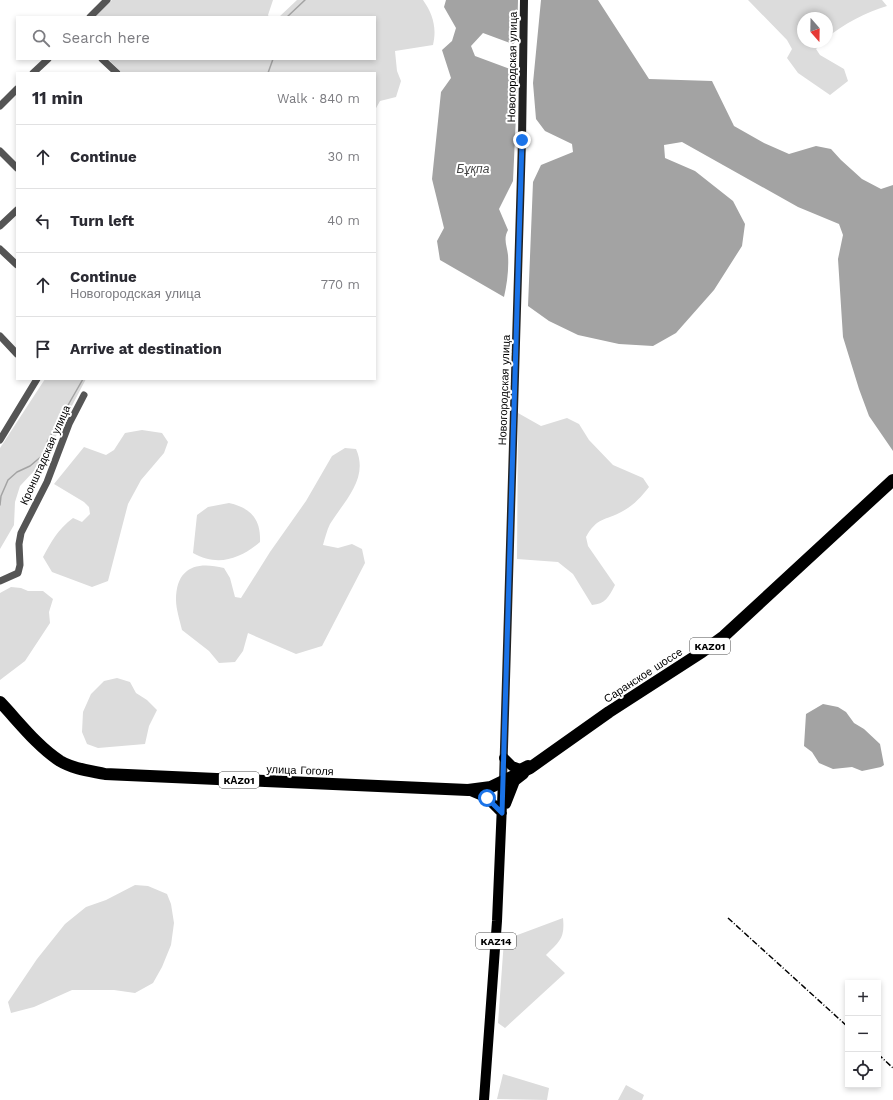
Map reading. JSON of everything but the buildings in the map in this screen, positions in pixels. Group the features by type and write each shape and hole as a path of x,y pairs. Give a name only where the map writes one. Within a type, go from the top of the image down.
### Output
{"highway":[{"name":"Саранское шоссе","path":"503,781 535,764 608,712 697,656 724,636 893,480"},
{"name":"улица Гоголя","path":"0,702 36,741 61,761 79,768 105,774 468,790 491,786 503,781"}],"main road":[{"path":"504,758 512,766 520,769 535,764"},
{"path":"468,790 487,798 502,813 515,781 535,764"},
{"name":"KAZ14","path":"484,1100 489,1045 503,781"}],"street":[{"path":"91,16 107,0"},
{"name":"Новогородская улица","path":"503,781 522,148 524,0"},
{"path":"34,72 47,60"},
{"path":"103,60 116,72"},
{"path":"0,106 16,90"},
{"path":"0,151 16,167"},
{"path":"0,226 16,211"},
{"path":"0,249 16,265"},
{"path":"0,336 16,353"},
{"path":"1,435 36,380"},
{"name":"Кронштадская улица","path":"0,581 18,572 20,565 19,544 21,533 47,482 69,424 84,395"}],"shaded area":[{"path":"112,0 273,0 268,16 96,16"},
{"path":"297,0 423,0 432,16 435,33 433,45 395,51 397,71 401,81 396,97 380,101 376,108 376,72 121,72 109,60 376,60 376,16 280,16"},
{"path":"748,0 882,0 887,6 856,19 833,33 833,12 797,12 797,48 817,48 816,49 820,55 844,69 848,81 830,95 798,73 787,58 792,49 787,40"},
{"path":"44,380 85,380 45,457 20,486 15,502 14,525 0,549 0,448"},
{"path":"518,413 541,426 567,418 579,424 589,440 613,465 643,478 649,487 627,509 602,520 594,526 586,537 588,546 615,585 609,596 600,603 592,605 573,574 558,562 517,559"},
{"path":"142,430 162,433 168,442 164,453 141,480 128,504 108,581 92,587 52,572 43,557 52,541 59,531 73,518 82,522 90,514 89,507 84,502 54,484 84,447 106,455 114,450 125,433"},
{"path":"345,448 356,449 360,470 354,488 330,524 323,545 338,548 352,544 362,549 365,563 322,646 296,654 248,633 243,651 235,662 219,663 209,651 182,630 176,600 180,580 190,569 197,566 205,565 224,568 230,578 235,597 241,598 270,552 306,501 332,456"},
{"path":"229,503 249,511 253,516 259,527 260,542 245,553 228,559 211,560 193,553 197,515 208,507"},
{"path":"11,587 21,588 28,591 43,591 53,599 49,612 50,623 25,661 0,680 0,593"},
{"path":"117,678 130,682 136,693 147,700 157,710 149,726 145,744 98,748 87,744 82,732 83,712 91,694 104,681"},
{"path":"135,885 148,886 167,894 171,904 174,923 171,945 162,967 153,983 135,993 114,990 72,990 34,1007 11,1013 8,1002 37,959 65,924 86,907 106,900"},
{"path":"563,918 562,935 555,946 546,955 565,973 505,1028 498,1023 504,940"},
{"path":"503,1074 549,1088 547,1100 497,1099"},
{"path":"626,1085 644,1095 642,1100 618,1100"}],"water":[{"name":"Бұқпа","path":"446,0 518,0 517,40 513,44 483,33 471,46 475,56 518,72 513,181 499,209 508,230 506,239 508,271 504,297 440,260 437,241 444,228 432,179 441,92 451,78 442,50 452,41 456,28 444,7"},
{"path":"541,0 598,0 649,79 712,81 734,126 764,143 789,154 816,146 831,149 862,179 881,189 893,185 893,451 869,416 843,337 838,259 843,235 839,224 798,207 682,142 664,145 665,158 695,171 733,201 745,224 742,246 714,290 676,333 653,346 619,344 578,335 549,321 528,306 533,182 541,165 573,152 572,144 545,131 536,119 533,83"},
{"path":"823,704 838,707 846,712 854,723 864,729 880,744 884,765 862,771 852,767 833,769 819,763 812,752 804,746 806,714"}],"waterway":[{"path":"288,16 305,0"},
{"path":"268,72 273,60"},
{"path":"0,505 1,496 8,480 17,472 30,466 43,455 48,440 82,380"}],"railway":[{"path":"728,918 845,1024"},
{"path":"881,1057 893,1068"}],"route":[{"path":"487,798 502,813 522,140"}]}
